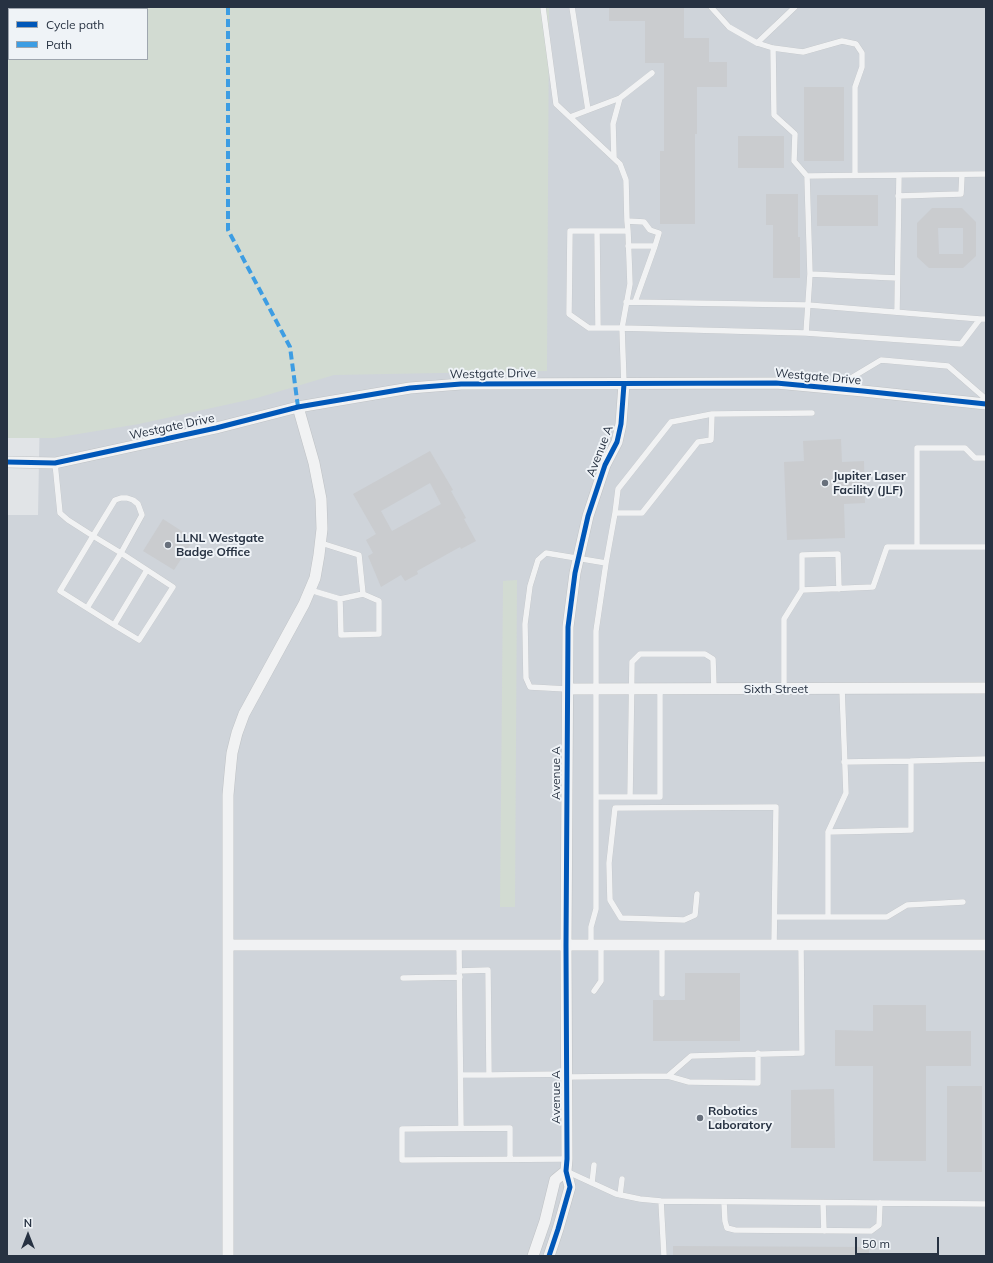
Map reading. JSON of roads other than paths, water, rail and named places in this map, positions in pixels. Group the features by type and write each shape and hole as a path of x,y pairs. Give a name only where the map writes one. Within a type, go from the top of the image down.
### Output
{"street":[{"name":"Westgate Drive","path":"7,462 55,463 216,428 298,407 410,388 461,384 776,383 986,404"},
{"name":"Avenue A","path":"550,1256 570,1187 566,1171 568,627 575,573 588,516 605,465 617,442 621,424 624,384"},
{"path":"228,1256 228,795 232,753 244,714 304,604 315,578 322,529 320,499 314,463 298,407"},
{"name":"Sixth Street","path":"567,689 986,688"},
{"path":"228,944 986,945"},
{"path":"534,1252 545,1221 555,1180 566,1171"}],"lane":[{"path":"543,7 556,104 614,157 620,164 626,180 630,284 622,328 624,384"},
{"path":"572,7 588,110"},
{"path":"711,7 729,27 757,44 803,52 842,41 856,44 862,53 862,66 855,88 855,175"},
{"path":"757,44 794,7"},
{"path":"773,48 774,115 795,134 794,162 807,176 810,274 806,333"},
{"path":"570,117 620,98 652,73"},
{"path":"614,157 613,124 620,98"},
{"path":"807,176 986,174"},
{"path":"897,312 899,175"},
{"path":"898,196 961,194 962,175"},
{"path":"627,221 644,222 650,230 659,233 635,302"},
{"path":"628,231 570,231 569,314 589,328 806,333 961,344 983,319"},
{"path":"597,231 598,328"},
{"path":"628,246 655,246"},
{"path":"810,274 897,278"},
{"path":"626,302 808,304 983,319"},
{"path":"834,388 881,360 948,366 986,399"},
{"path":"594,991 601,981 596,945 591,927 596,909 596,631 618,489 671,422 712,414 812,413"},
{"path":"615,513 642,513 698,442 711,440 712,414"},
{"path":"917,547 917,448 965,448 974,458 986,458"},
{"path":"55,463 60,513 68,520 93,536 120,553 147,570 174,586 139,640 114,625 87,608 60,591 93,536 115,500 121,498 133,500 138,504 142,515 120,553 87,608"},
{"path":"320,543 359,555 363,594"},
{"path":"802,590 874,588 887,547 986,547"},
{"path":"567,689 530,686 526,678 525,624 530,586 538,560 546,553 606,562"},
{"path":"784,689 784,619 802,590 802,555 838,554 839,589"},
{"path":"114,625 147,570"},
{"path":"310,590 340,599 363,594 378,601 379,634 341,635 340,599"},
{"path":"630,797 632,662 640,654 706,654 713,659 714,689"},
{"path":"596,797 660,797 660,689"},
{"path":"828,917 828,832 846,793 842,689"},
{"path":"844,762 986,759"},
{"path":"828,832 911,830 911,761"},
{"path":"697,894 695,915 684,920 620,918 610,900 609,862 615,808 776,807 774,945"},
{"path":"774,917 888,917 907,905 963,902"},
{"path":"459,945 461,1128"},
{"path":"662,945 662,994"},
{"path":"668,1076 692,1056 802,1053 801,945"},
{"path":"460,971 488,970 489,1075"},
{"path":"403,978 460,978"},
{"path":"461,1075 668,1076 689,1082 758,1083 758,1053"},
{"path":"510,1159 510,1128 402,1129 402,1160 567,1159"},
{"path":"592,1183 594,1165"},
{"path":"566,1171 620,1195 661,1201 986,1204"},
{"path":"620,1195 622,1179"},
{"path":"661,1201 664,1256"},
{"path":"724,1202 727,1228 735,1230 824,1231 871,1231 879,1225 880,1203"},
{"path":"823,1203 824,1231"},
{"path":"534,1252 550,1256"}],"place":[{"name":"Jupiter Laser Facility (JLF)","path":"825,483"},
{"name":"LLNL Westgate Badge Office","path":"168,545"},
{"name":"Robotics Laboratory","path":"700,1118"}]}
